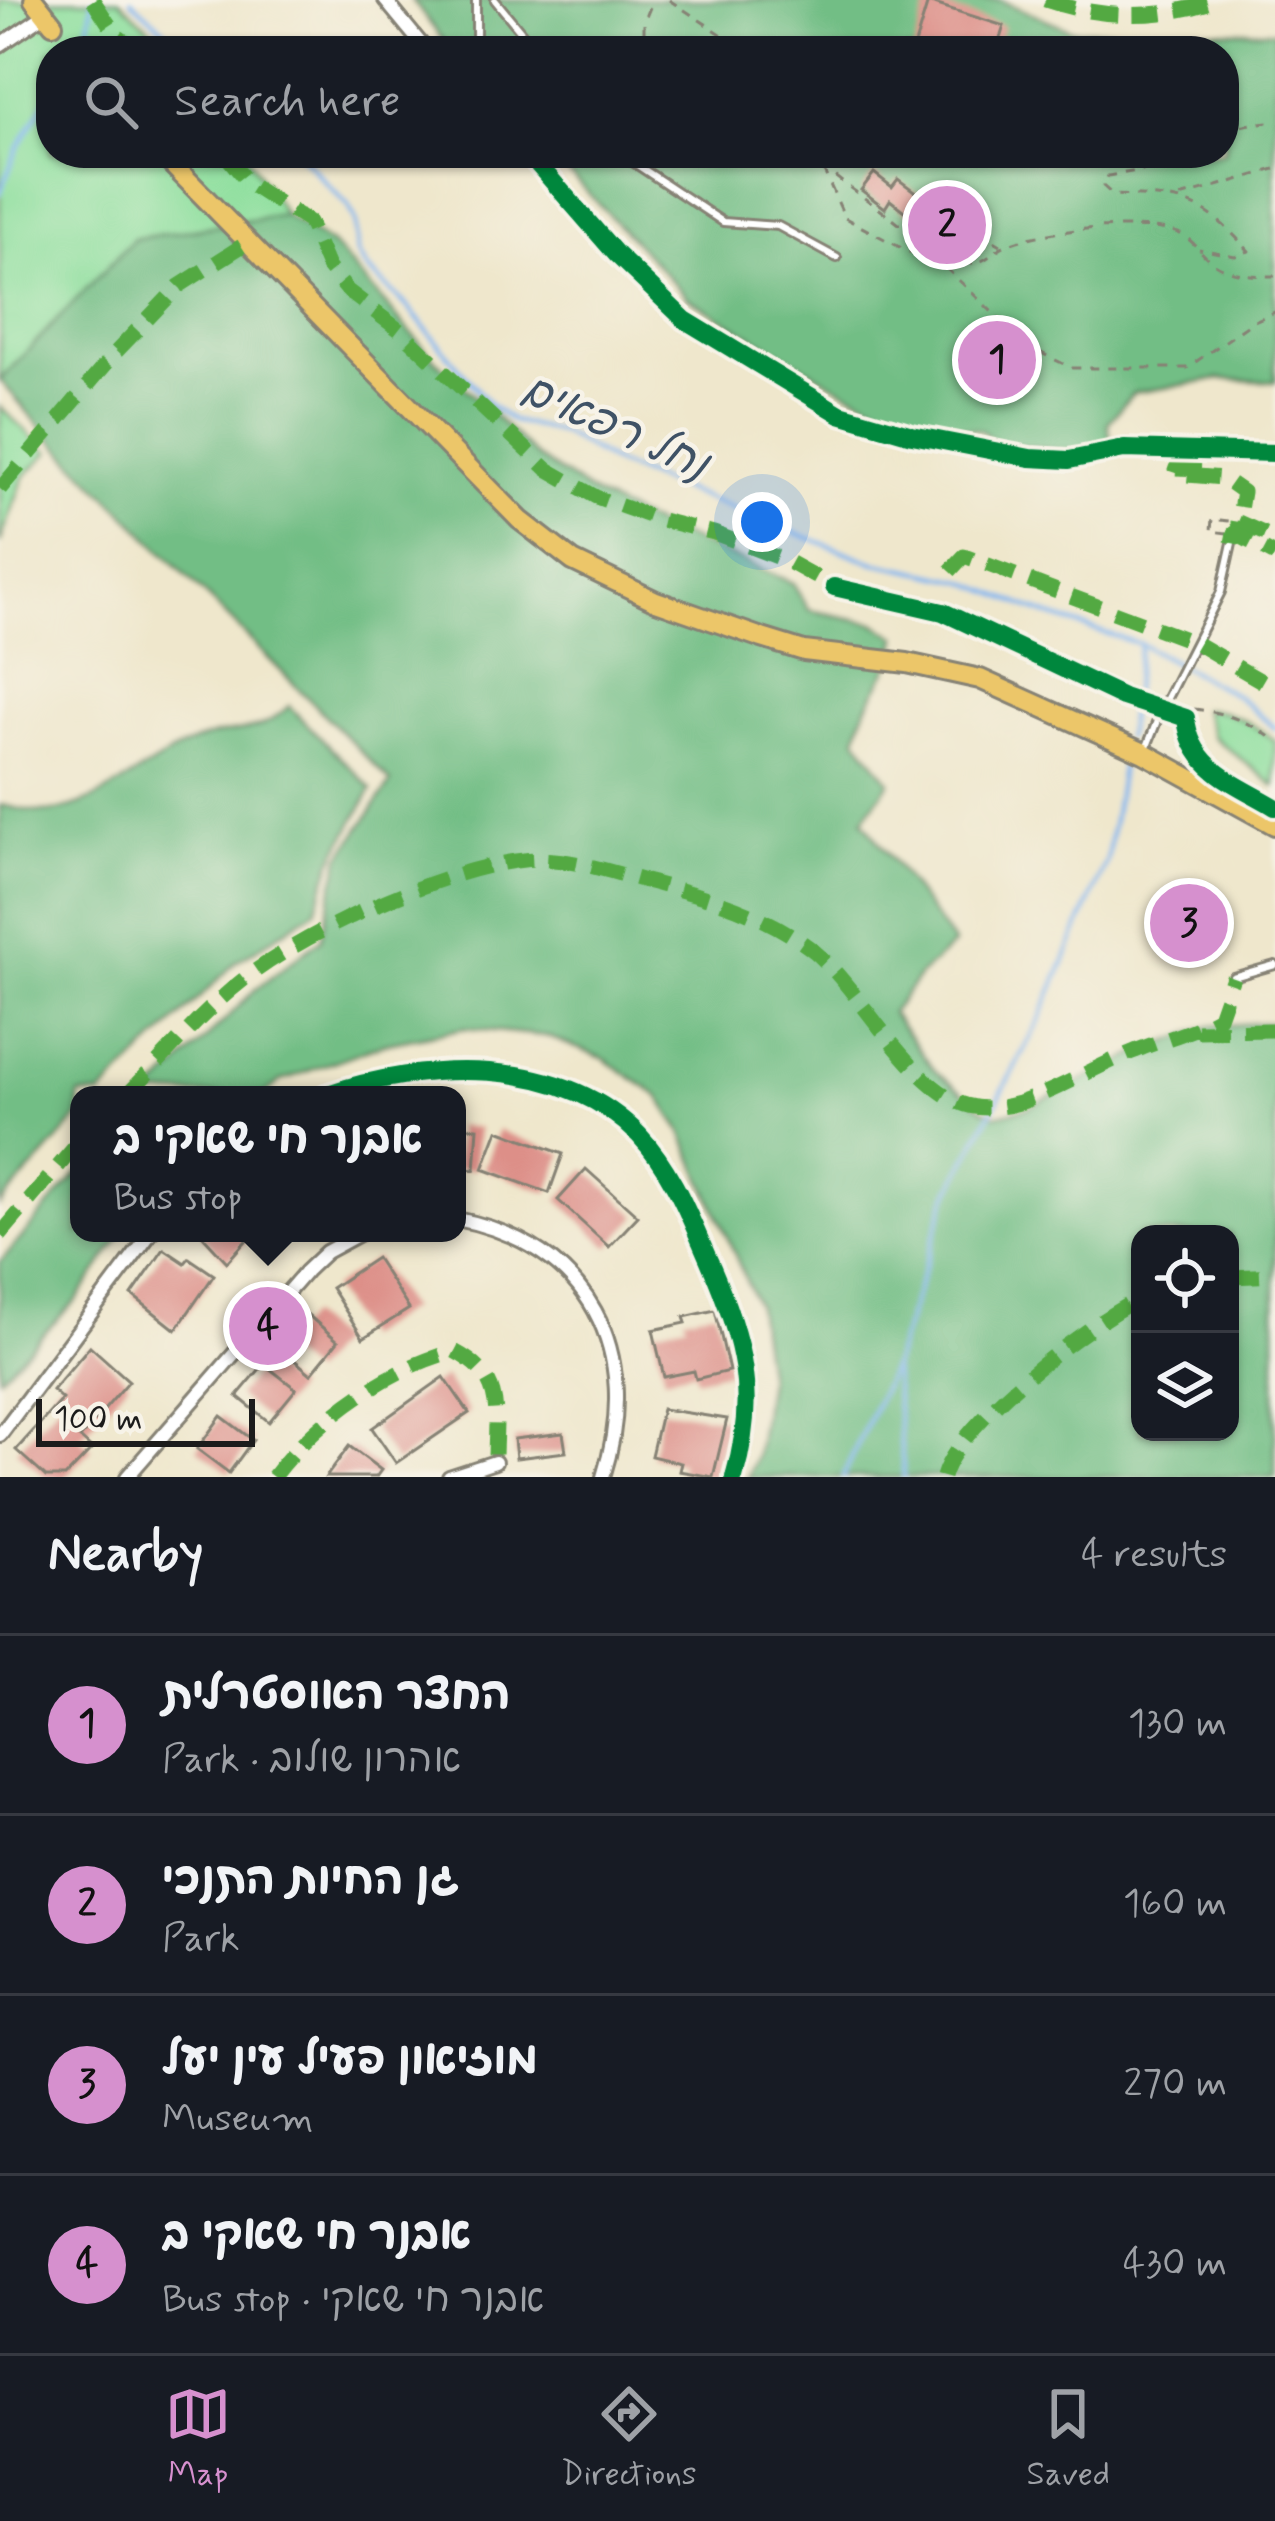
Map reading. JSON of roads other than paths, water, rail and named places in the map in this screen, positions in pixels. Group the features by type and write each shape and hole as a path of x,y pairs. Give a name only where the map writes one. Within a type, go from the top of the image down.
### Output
{"main road":[{"path":"176,168 520,520 573,561 656,601 804,651 908,663 980,679 1132,747 1275,825"}],"street":[{"path":"385,0 415,36"},
{"path":"0,45 45,13"},
{"path":"541,168 617,255 685,320 840,413 912,435 1030,458 1069,460 1124,449 1275,453"},
{"path":"362,1086 412,1074 497,1073 574,1094 617,1117 637,1134 671,1179 739,1332 746,1407 734,1477"},
{"path":"466,1221 497,1228 535,1248 570,1279 604,1328 616,1370 618,1412 603,1477"},
{"path":"0,1435 144,1242"},
{"path":"128,1477 306,1270 345,1242"},
{"path":"449,1477 495,1462"}],"lane":[{"path":"476,0 477,36"},
{"path":"495,0 525,36"},
{"path":"642,168 723,222 778,226 837,257"},
{"path":"1132,747 1161,708 1196,644 1221,592 1232,543"},
{"path":"1233,977 1275,965"}],"waterway":[{"path":"88,31 93,0"},
{"name":"נחל רפאים","path":"131,0 171,36"},
{"path":"0,193 36,117"},
{"name":"נחל רפאים","path":"312,168 348,206 355,222 357,253 366,268 405,304 492,407 512,421 560,432 618,465 872,562 964,581 1050,616 1140,644 1237,696 1275,728"},
{"path":"1126,737 1140,644"},
{"path":"843,1477 892,1367 947,1197 1041,1017 1107,860 1124,748"},
{"path":"893,1369 904,1477"}],"place":[{"name":"גן החיות התנכי","path":"947,225"},
{"name":"החצר האוסטרלית","path":"997,360"},
{"name":"מוזיאון פעיל עין יעל","path":"1189,923"},
{"name":"אבנר חי שאקי ב","path":"268,1326"}]}
